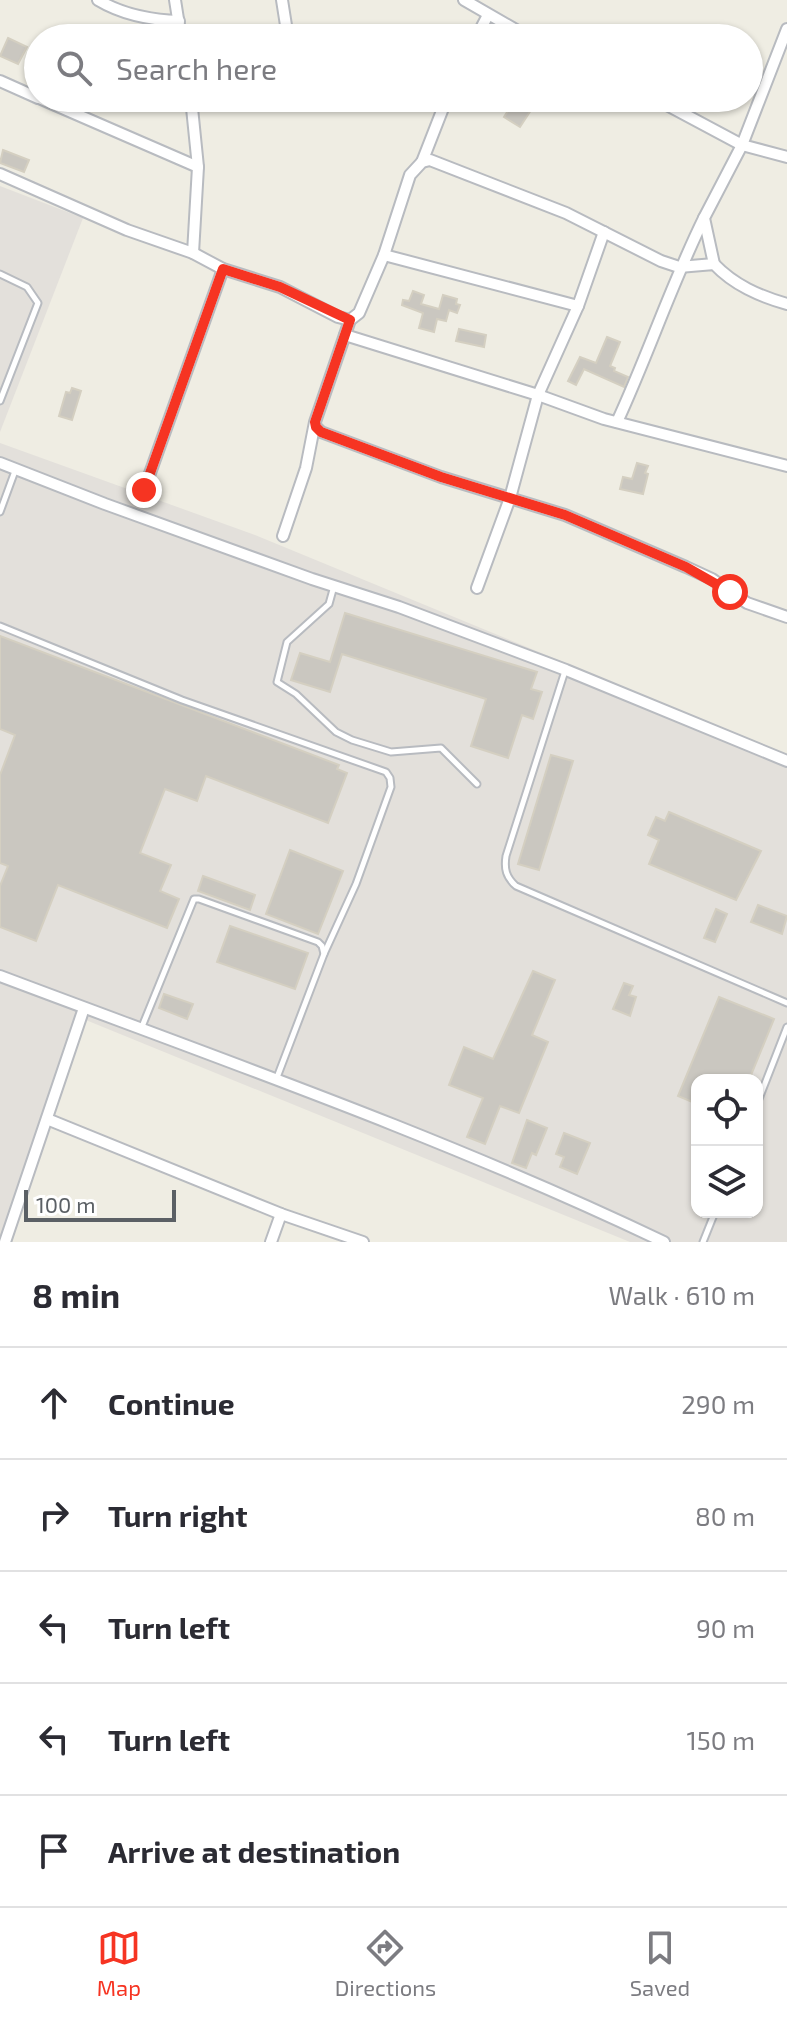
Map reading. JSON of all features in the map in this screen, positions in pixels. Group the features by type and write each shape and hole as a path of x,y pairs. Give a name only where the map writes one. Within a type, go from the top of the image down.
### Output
{"street":[{"path":"98,0 113,9 153,20 179,21"},
{"path":"175,0 179,24"},
{"path":"282,0 286,24"},
{"path":"464,0 504,24"},
{"path":"483,24 488,15"},
{"path":"763,91 787,29"},
{"path":"0,81 24,92"},
{"path":"70,112 198,167"},
{"path":"192,112 198,167 193,253"},
{"path":"283,536 350,320 359,313 384,255 410,175 422,162 442,112"},
{"path":"680,112 742,145 787,157"},
{"path":"617,422 639,376 679,267 742,145 755,112"},
{"path":"422,162 442,163 566,213 661,261 679,267 714,264"},
{"path":"0,174 127,230 193,253 223,269 280,287 350,320"},
{"path":"704,218 714,264 729,279 766,298 787,304"},
{"path":"477,588 510,498 538,395 578,306 604,232"},
{"path":"384,255 578,306"},
{"path":"144,490 223,269"},
{"path":"345,335 617,422 787,466"},
{"path":"316,427 321,432 441,477 565,515 712,579 747,603 787,617"},
{"path":"0,463 566,670 787,761"},
{"path":"0,976 444,1146 664,1242"},
{"path":"5,1242 84,1008"},
{"path":"47,1119 281,1214 363,1242"},
{"path":"271,1242 281,1214"}],"lane":[{"path":"0,274 27,287 38,303 0,401"},
{"path":"0,512 15,471"},
{"path":"334,586 329,604 287,642 277,682 296,694 336,732 391,752 441,748 477,784"},
{"path":"0,626 208,709 386,772 390,778 391,787 356,884 324,954 276,1081"},
{"path":"566,670 506,856 504,867 509,879 516,886 787,1003"},
{"path":"141,1030 194,899 318,942 324,954"},
{"path":"763,1089 787,1027"},
{"path":"703,1242 713,1218"}],"shaded area":[{"path":"0,186 83,218 0,432"},
{"path":"0,443 255,535 787,754 787,1242 630,1242 76,1016 0,1242"}],"building":[{"path":"8,38 24,46 18,64 0,56"},
{"path":"507,112 530,112 520,127 504,117"},
{"path":"3,150 29,160 24,172 0,163"},
{"path":"413,291 424,295 421,304 439,309 443,295 457,299 456,304 460,305 457,313 449,310 446,321 437,319 434,332 419,328 423,313 402,305 403,300 409,301"},
{"path":"459,329 486,335 484,347 456,341"},
{"path":"607,337 620,342 610,366 628,377 624,387 584,369 576,385 568,381 580,357 596,363"},
{"path":"72,388 81,391 72,420 59,416 66,392 70,393"},
{"path":"637,463 648,466 643,494 620,489 623,477 632,479"},
{"path":"345,613 537,672 531,689 542,692 533,719 522,715 508,758 471,746 486,699 342,654 330,692 291,680 300,653 330,662"},
{"path":"0,636 339,765 337,769 347,773 328,823 206,776 197,801 165,789 140,853 171,865 160,891 179,899 167,928 58,885 36,941 0,927 0,886 8,866 0,863 0,775 15,735 0,729"},
{"path":"551,755 573,761 539,870 518,864"},
{"path":"669,812 761,851 736,900 649,864 659,840 648,835 656,817 665,821"},
{"path":"290,850 343,871 318,934 266,914"},
{"path":"203,876 255,895 250,910 198,891"},
{"path":"758,905 787,916 782,934 751,922"},
{"path":"716,909 727,914 715,942 704,938"},
{"path":"230,926 308,953 295,989 217,962"},
{"path":"533,971 555,980 532,1035 548,1042 519,1113 500,1106 485,1144 467,1137 483,1098 449,1085 464,1047 493,1059"},
{"path":"624,983 633,986 629,995 636,997 630,1016 613,1009"},
{"path":"164,994 193,1004 187,1019 159,1008"},
{"path":"719,997 774,1019 751,1074 691,1074 691,1101 678,1096"},
{"path":"527,1120 547,1128 536,1155 532,1153 526,1168 512,1163"},
{"path":"564,1133 590,1143 577,1174 560,1167 564,1157 556,1154"}],"route":[{"path":"144,490 223,269 280,287 338,317 350,320 315,422 321,432 441,477 565,515 712,579 730,592"}]}
